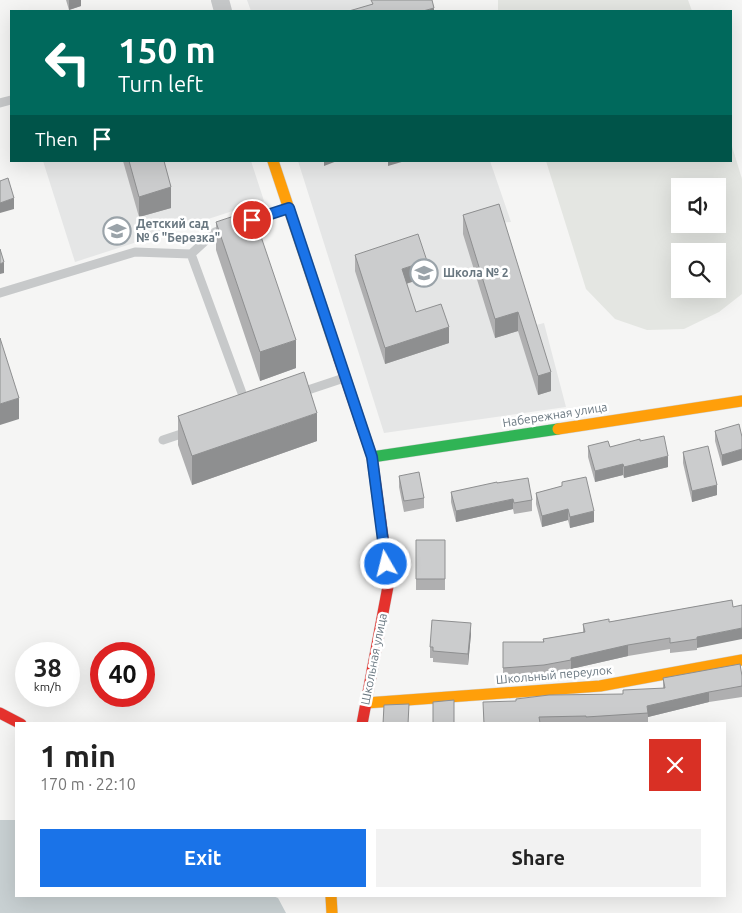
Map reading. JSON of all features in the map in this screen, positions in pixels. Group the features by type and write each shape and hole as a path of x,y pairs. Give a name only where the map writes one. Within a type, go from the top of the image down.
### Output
{"street":[{"name":"Школьная улица","path":"273,162 372,457 388,581 362,722"},
{"name":"Набережная улица","path":"372,457 742,401"},
{"name":"Школьный переулок","path":"366,703 600,686 742,660"},
{"path":"0,713 17,722"},
{"path":"331,897 332,913"}],"lane":[{"path":"0,293 135,252 191,254 215,232 289,208"},
{"path":"191,254 249,411"},
{"path":"293,396 345,377"},
{"path":"163,440 198,428"}],"shaded area":[{"path":"247,0 427,0 431,10 251,10"},
{"path":"498,0 688,0 692,10 498,10"},
{"path":"732,146 742,179 742,294 719,312 684,329 647,330 615,319 586,289 546,162 732,162"},
{"name":"Детский сад № 6 \"Березка\"","path":"43,162 251,162 264,201 75,262"},
{"name":"Школа № 2","path":"298,162 490,162 511,222 500,223 532,326 544,323 566,407 384,433"},
{"path":"0,820 15,820 15,897 276,897 278,898 286,913 0,913"}],"building":[{"path":"371,0 432,0 434,8 427,10 352,10 373,4"},
{"path":"129,162 164,162 171,187 139,197"},
{"path":"8,178 14,198 0,203 0,181"},
{"path":"499,204 551,372 538,376 518,312 495,319 463,215"},
{"path":"252,210 296,340 260,352 216,222"},
{"path":"418,234 427,261 402,269 416,312 441,304 449,327 385,348 355,255"},
{"path":"0,249 4,262 0,264"},
{"path":"0,338 19,398 0,404"},
{"path":"304,372 317,413 192,456 178,416"},
{"path":"739,424 742,449 722,455 715,431"},
{"path":"664,436 668,456 624,467 623,464 595,471 588,446 608,441 610,447 640,439 640,441"},
{"path":"708,446 717,485 692,491 683,452"},
{"path":"419,472 424,498 404,501 399,476"},
{"path":"586,477 594,511 570,517 568,509 542,516 536,493 562,486 562,482"},
{"path":"528,478 532,500 514,503 513,499 456,511 451,492 497,482"},
{"path":"416,540 445,540 445,579 416,579"},
{"path":"732,600 733,607 742,605 742,628 697,637 697,639 670,643 670,638 628,645 544,665 503,668 503,642 544,642 543,639 585,632 583,624 609,619 609,622"},
{"path":"432,620 471,623 468,654 433,651 433,647 430,647"},
{"path":"740,664 742,686 647,706 648,713 586,717 539,717 540,722 484,722 483,702 516,701 516,699 549,695 623,694 623,690 665,688 663,678"},
{"path":"454,700 454,722 433,722 433,702"},
{"path":"409,704 408,722 383,722 384,705"}],"traffic: fast":[{"path":"372,457 558,429"}],"traffic: slow":[{"path":"273,162 339,359"},
{"path":"558,429 742,401"},
{"path":"366,703 600,686 742,660"},
{"path":"331,897 332,913"}],"traffic: jam":[{"path":"339,359 372,457 389,581 362,722"},
{"path":"0,713 17,722"}],"place":[{"name":"Детский сад № 6 \"Березка\"","path":"117,231"},
{"name":"Школа № 2","path":"424,273"}],"route":[{"path":"252,220 289,208 372,457 386,564"}]}
